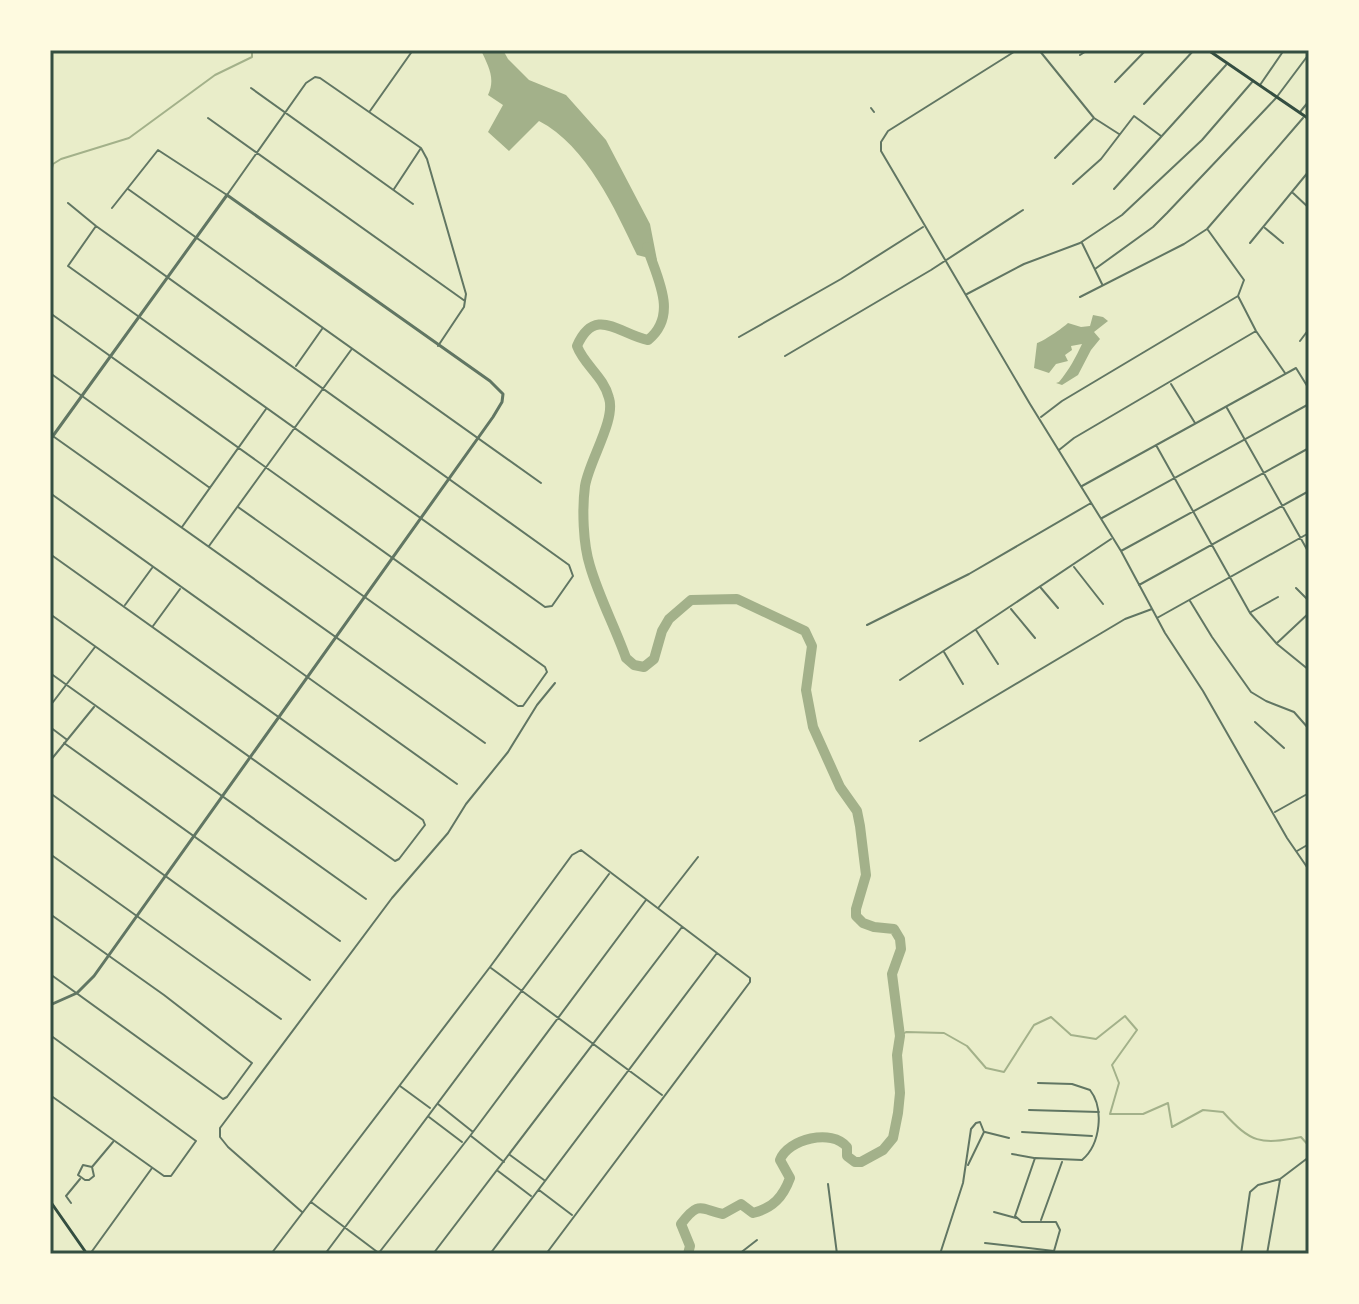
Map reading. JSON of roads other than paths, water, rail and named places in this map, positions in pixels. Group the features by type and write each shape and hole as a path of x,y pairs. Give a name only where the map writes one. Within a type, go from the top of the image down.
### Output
{"main road":[{"path":"1208,50 1307,118"},
{"path":"50,1201 88,1254"}],"street":[{"path":"369,112 413,50"},
{"path":"1017,50 891,129 883,137 881,146 885,159 1309,870"},
{"path":"1039,50 1094,118 1120,135"},
{"path":"1080,55 1088,50"},
{"path":"1115,82 1146,50"},
{"path":"1144,104 1194,50"},
{"path":"1260,86 1284,50"},
{"path":"1095,269 1153,227 1276,98 1309,54"},
{"path":"1114,189 1227,63"},
{"path":"438,346 466,302 465,286 427,159 421,148 315,77 306,83 140,318 51,437 485,743"},
{"path":"966,295 1024,264 1081,242 1145,196 1202,140 1253,81"},
{"path":"251,88 413,204"},
{"path":"1299,113 1309,101"},
{"path":"871,108 874,112"},
{"path":"1073,184 1101,159 1134,116 1162,136"},
{"path":"208,118 466,302"},
{"path":"1055,158 1094,118"},
{"path":"1080,297 1207,229 1307,118"},
{"path":"393,190 421,148"},
{"path":"50,1005 87,985 393,558 500,407 503,398 501,390 166,152 157,150 112,208"},
{"path":"1250,243 1309,171"},
{"path":"127,189 541,483"},
{"path":"1292,192 1309,208"},
{"path":"68,203 168,278 531,536 572,569 573,576 552,606 545,607 68,266 96,226"},
{"path":"785,356 1023,210"},
{"path":"739,337 841,279 924,226"},
{"path":"1264,227 1283,243"},
{"path":"1040,417 1238,296 1244,280 1207,229"},
{"path":"1081,242 1103,285"},
{"path":"1238,296 1256,331 1285,374"},
{"path":"50,313 548,669 523,706 518,706 238,507"},
{"path":"295,367 323,327"},
{"path":"1300,341 1309,329"},
{"path":"1058,450 1256,331"},
{"path":"208,547 352,349"},
{"path":"1081,487 1296,368 1309,389"},
{"path":"50,373 210,488"},
{"path":"1171,383 1195,424"},
{"path":"1101,518 1309,404"},
{"path":"1226,407 1309,553"},
{"path":"181,528 266,409"},
{"path":"1156,445 1250,613 1277,644 1309,670"},
{"path":"1121,551 1309,448"},
{"path":"1139,585 1309,491"},
{"path":"50,493 457,784"},
{"path":"867,625 969,574 1091,503"},
{"path":"1157,618 1309,533"},
{"path":"900,680 1112,539"},
{"path":"50,554 424,821 420,832 395,861 50,614"},
{"path":"1073,566 1103,604"},
{"path":"124,606 153,567"},
{"path":"1040,587 1058,608"},
{"path":"153,627 181,588"},
{"path":"1296,588 1309,601"},
{"path":"1250,613 1278,597"},
{"path":"1190,601 1251,692 1294,712 1309,729"},
{"path":"1010,608 1035,638"},
{"path":"920,741 1125,619 1153,609"},
{"path":"1277,644 1309,613"},
{"path":"975,629 998,664"},
{"path":"50,706 96,646"},
{"path":"943,651 963,684"},
{"path":"50,673 366,899"},
{"path":"302,1213 228,1147 220,1137 220,1128 392,898 448,833 555,683"},
{"path":"50,760 94,706"},
{"path":"1255,722 1284,748"},
{"path":"50,727 65,742 340,941"},
{"path":"50,793 310,980"},
{"path":"1274,813 1309,793"},
{"path":"1296,851 1309,844"},
{"path":"271,1254 572,855 581,850 718,952 750,978 750,982 546,1254"},
{"path":"50,854 281,1019"},
{"path":"658,908 698,857"},
{"path":"325,1254 611,872"},
{"path":"311,1202 379,1254 646,899"},
{"path":"50,914 252,1062 224,1099 50,974"},
{"path":"433,1254 683,925"},
{"path":"490,1254 718,952"},
{"path":"490,967 664,1097"},
{"path":"50,1035 196,1140 170,1177 164,1176 50,1095"},
{"path":"1012,1154 1062,1161 1085,1159 1095,1136 1100,1112 1093,1094 1084,1086 1038,1083"},
{"path":"399,1086 432,1110"},
{"path":"437,1104 473,1132"},
{"path":"1029,1110 1100,1112"},
{"path":"428,1116 464,1144"},
{"path":"940,1254 968,1165 984,1132 980,1122 972,1125 968,1165"},
{"path":"984,1132 1009,1138"},
{"path":"1022,1132 1095,1136"},
{"path":"470,1136 504,1162"},
{"path":"92,1167 114,1141"},
{"path":"509,1154 544,1181"},
{"path":"1241,1254 1250,1192 1255,1186 1280,1179 1309,1157"},
{"path":"1016,1218 1035,1158"},
{"path":"1041,1221 1062,1161"},
{"path":"81,1178 79,1172 83,1165 92,1167"},
{"path":"91,1178 94,1176 92,1167"},
{"path":"88,1254 152,1168"},
{"path":"497,1171 532,1197"},
{"path":"81,1178 91,1178 95,1182"},
{"path":"71,1203 66,1196 81,1178"},
{"path":"1267,1254 1280,1179"},
{"path":"828,1184 837,1254"},
{"path":"538,1189 574,1216"},
{"path":"985,1243 1054,1253 1060,1227 1053,1221 1022,1222 994,1212"},
{"path":"739,1254 757,1240"}],"waterway":[{"path":"50,176 53,164 61,159 129,138 215,75 252,57 252,50"},
{"path":"647,247 663,296 664,308 657,330 648,340 600,325 584,334 577,346 603,384 610,407 606,429 587,476 584,495 585,537 594,578 626,658 634,665 644,667 654,659 669,619 691,600 737,599 805,631 812,646 806,690 813,727 840,787 857,811 860,826 866,875 856,916 874,927 894,929 901,949 892,974 900,1036 897,1055 900,1093 893,1138 883,1150 861,1162 847,1156 847,1147 831,1138 811,1138 792,1146 780,1160 790,1178 772,1205 753,1213 741,1204 723,1214 700,1208 687,1216 681,1224 690,1246 688,1254"},
{"path":"900,1036 906,1032 944,1033 967,1046 986,1068 1004,1072 1034,1025 1051,1017 1071,1035 1096,1039 1125,1016 1137,1030 1112,1065 1119,1083 1110,1114 1143,1114 1168,1103 1172,1127 1203,1110 1223,1112 1249,1136 1266,1141 1301,1137 1309,1146"}]}
